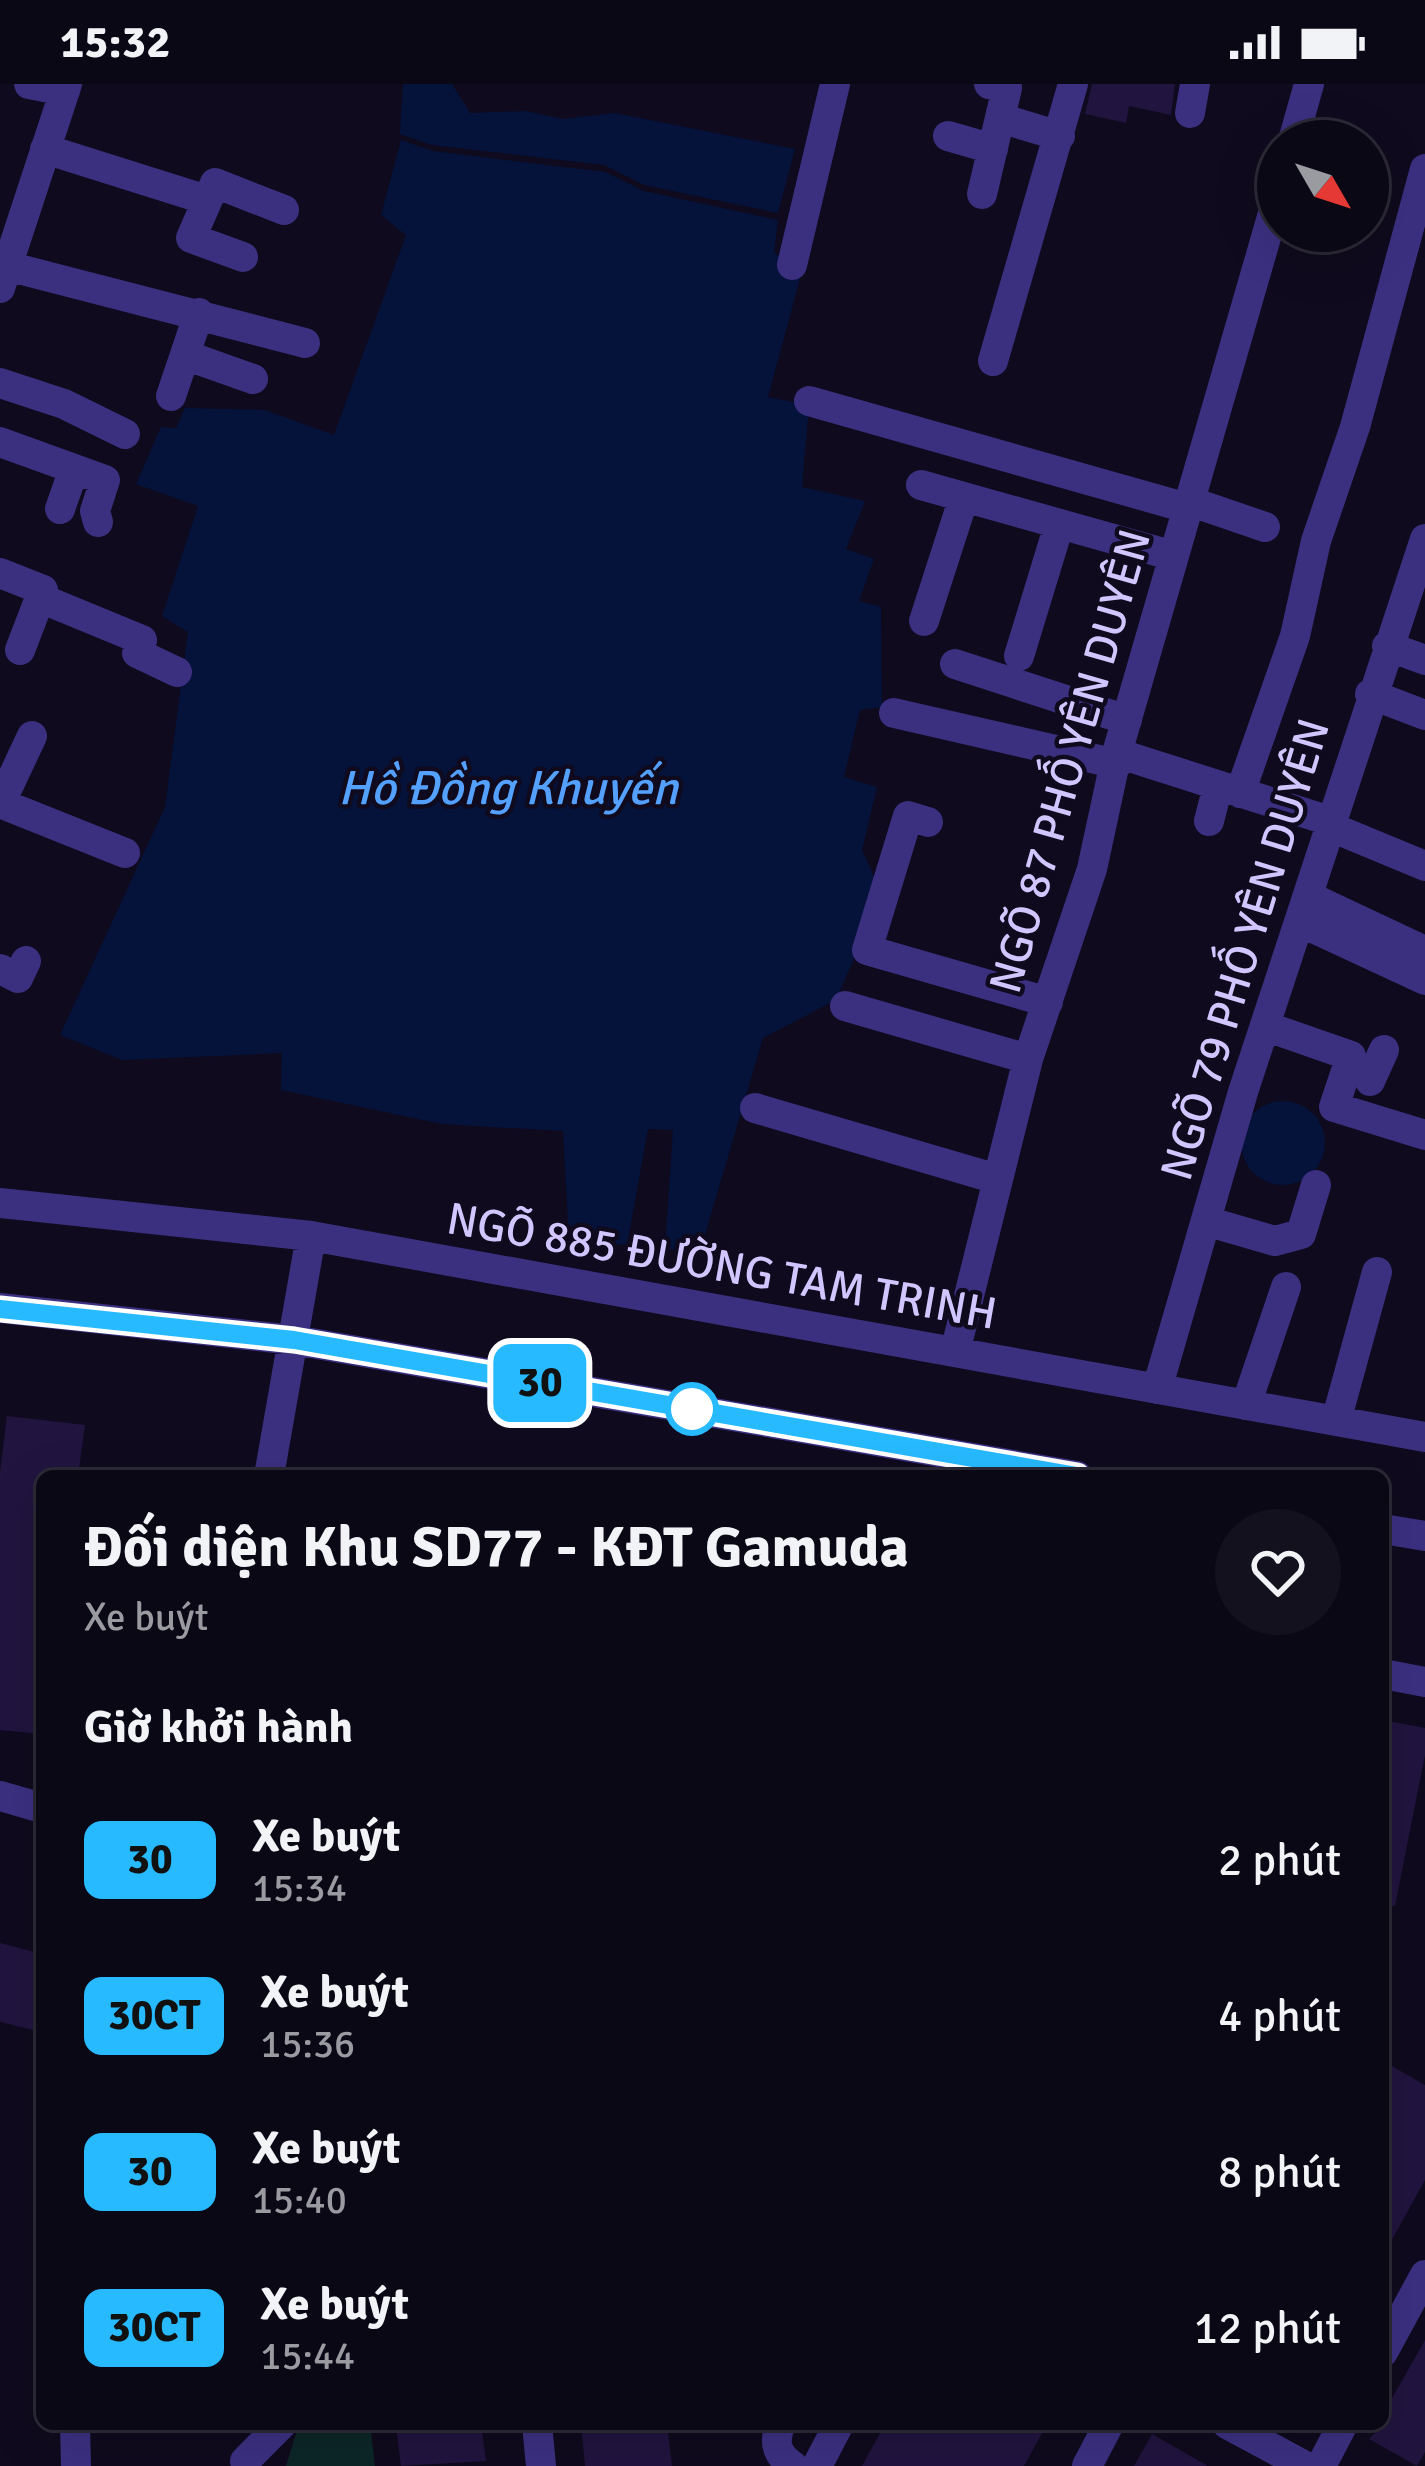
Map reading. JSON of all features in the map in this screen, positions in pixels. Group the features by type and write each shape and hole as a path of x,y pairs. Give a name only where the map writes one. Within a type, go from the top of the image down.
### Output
{"street":[{"path":"28,84 66,87 45,149 13,208 3,274 199,313 305,343"},
{"path":"792,265 835,84"},
{"path":"982,194 1006,88 989,84"},
{"path":"993,361 1073,84"},
{"path":"1299,120 1309,84"},
{"path":"948,136 1060,136"},
{"path":"45,149 207,200"},
{"path":"1209,821 1229,789 1295,637 1316,541 1354,427 1425,170"},
{"path":"134,212 147,180"},
{"path":"243,257 191,238 215,183 284,210"},
{"name":"NGÕ 87 PHỐ YÊN DUYÊN","path":"955,1352 1028,1059 1092,869 1127,719 1262,252"},
{"path":"171,396 199,313"},
{"path":"185,355 253,379"},
{"path":"0,383 64,404 125,434"},
{"path":"809,400 1264,527"},
{"path":"0,442 105,480 95,511 98,523"},
{"path":"60,509 74,469"},
{"path":"921,485 1174,556"},
{"path":"924,621 964,497"},
{"path":"1019,656 1059,525"},
{"name":"NGÕ 79 PHỐ YÊN DUYÊN","path":"1157,1388 1265,1026 1370,694 1425,538"},
{"path":"0,573 43,590 20,650"},
{"path":"40,598 142,640 137,653 177,672"},
{"path":"1387,646 1425,660"},
{"path":"956,664 1127,719"},
{"path":"1370,694 1425,715"},
{"path":"894,713 1117,758 1229,789 1332,825 1425,866"},
{"path":"32,736 0,804 125,853"},
{"path":"928,822 908,816 867,950 1048,1002"},
{"path":"1304,909 1425,951"},
{"path":"1304,909 1425,980"},
{"path":"844,1006 1028,1059"},
{"path":"1265,1026 1371,1063 1334,1107 1425,1136"},
{"path":"755,1108 998,1179"},
{"path":"1206,1221 1275,1241 1301,1234 1316,1185"},
{"name":"NGÕ 885 ĐƯỜNG TAM TRINH","path":"0,1203 311,1236 1425,1437"},
{"path":"270,1470 311,1236"},
{"path":"1336,1420 1377,1272"},
{"path":"1246,1405 1286,1287"},
{"path":"0,1309 294,1340 1042,1470"},
{"path":"1389,1530 1425,1536"},
{"path":"1389,1675 1425,1682"},
{"path":"0,1796 36,1806"},
{"path":"1389,2341 1425,2275"},
{"path":"69,2465 74,2430"},
{"path":"245,2461 275,2430"},
{"path":"538,2430 541,2466"},
{"path":"778,2430 778,2450 793,2466"},
{"path":"817,2466 836,2430"},
{"path":"1087,2466 1106,2430"},
{"path":"1238,2430 1305,2466"},
{"path":"1321,2466 1340,2430"}],"green space":[{"path":"297,2430 371,2430 375,2466 286,2466"}],"water":[{"path":"403,84 452,84 470,113 526,111 563,119 615,113 795,149 778,213 644,185 604,165 432,145 400,134"},
{"name":"Hồ Đồng Khuyến","path":"401,140 433,151 605,172 644,191 778,220 774,252 801,275 768,397 809,405 802,487 865,501 846,549 874,559 859,601 881,607 882,707 860,710 844,777 877,787 862,850 882,894 836,1000 763,1038 699,1255 665,1248 673,1130 648,1129 627,1245 569,1241 563,1131 442,1124 281,1090 282,1053 122,1060 60,1035 165,807 188,632 162,616 198,506 136,484 161,427 176,428 185,408 265,410 334,435 406,235 381,215"},
{"path":"1283,1101 1313,1113 1325,1143 1313,1173 1283,1185 1253,1173 1241,1143 1253,1113"}],"building":[{"path":"1092,84 1175,84 1171,115 1129,106 1126,123 1085,114"},
{"path":"7,1416 85,1425 79,1470 36,1470 36,1733 0,1730 0,1472"},
{"path":"1389,1721 1425,1728 1425,1755 1395,1906 1389,1906"},
{"path":"0,1943 36,1952 36,2031 0,2022"},
{"path":"1389,2064 1425,2085 1425,2180 1389,2245"},
{"path":"1425,2340 1425,2452 1417,2466 1369,2439 1377,2430 1389,2430 1389,2403"},
{"path":"396,2430 482,2430 486,2461 401,2466"},
{"path":"582,2430 668,2430 672,2466 585,2466"},
{"path":"882,2430 1044,2430 1024,2466 862,2466"},
{"path":"1152,2434 1208,2466 1134,2466"}],"bus line":[{"name":"30","path":"0,1309 294,1340 1042,1470"}]}
